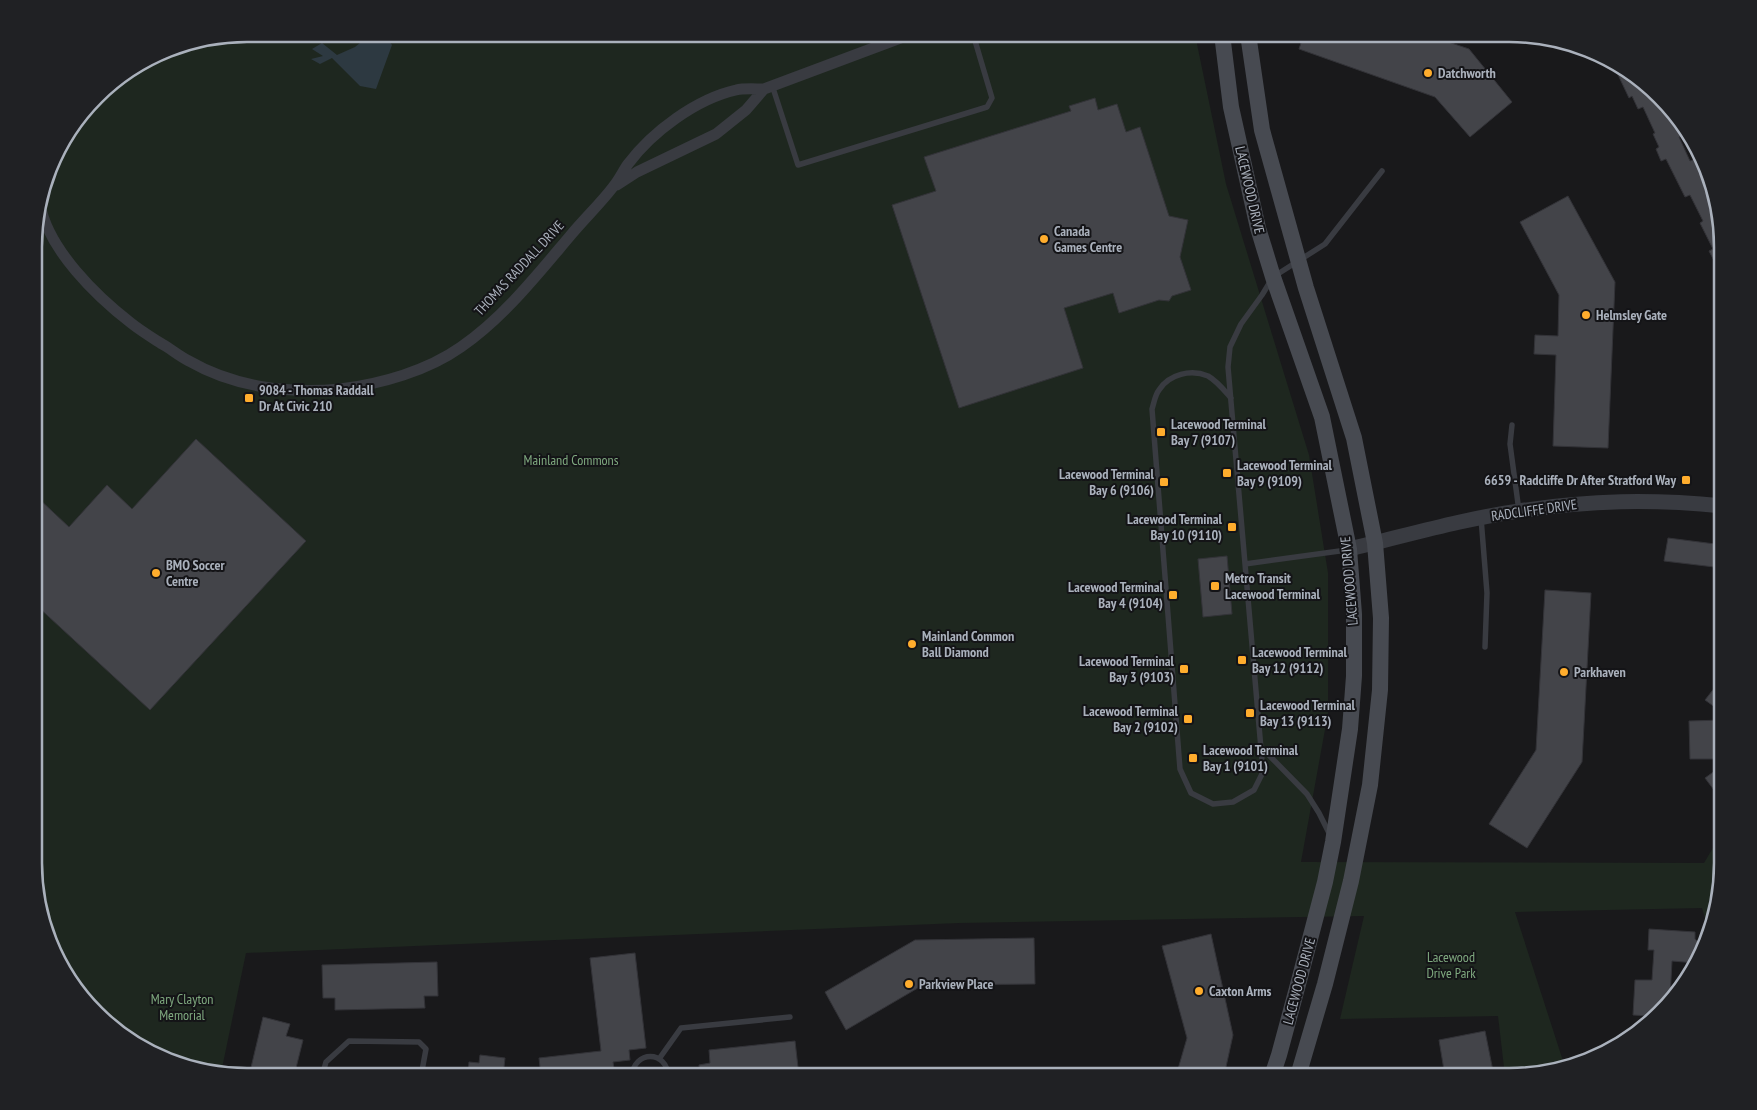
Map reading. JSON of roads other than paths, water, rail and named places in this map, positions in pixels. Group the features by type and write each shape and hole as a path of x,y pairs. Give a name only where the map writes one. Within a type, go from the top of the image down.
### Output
{"main road":[{"name":"LACEWOOD DRIVE","path":"1223,42 1231,107 1258,228 1273,277 1322,417 1349,549 1354,614 1354,676 1350,729 1333,842 1325,882 1275,1068"},
{"name":"LACEWOOD DRIVE","path":"1249,42 1262,130 1298,260 1354,438 1375,543 1381,618 1380,690 1370,785 1351,881 1325,984 1300,1068"}],"street":[{"name":"THOMAS RADDALL DRIVE","path":"44,220 56,244 87,284 131,323 189,362 214,373 253,385 279,389 310,391 353,387 385,380 422,368 460,348 498,317 613,187 628,164 647,141 676,118 710,100 737,89 768,87 889,42"},
{"name":"THOMAS RADDALL DRIVE","path":"613,187 637,172 716,134 746,110 768,87"},
{"name":"RADCLIFFE DRIVE","path":"1349,549 1519,510 1588,502 1638,500 1678,501 1714,505"}],"lane":[{"path":"768,87 798,165 986,106 992,98 975,42"},
{"path":"1231,398 1219,384 1208,376 1191,372 1174,376 1159,390 1152,409 1180,769 1191,793 1213,804 1233,802 1254,790 1263,772 1231,398 1228,367 1230,347 1241,324 1273,277 1325,244 1382,171"},
{"path":"1512,425 1510,444 1519,510"},
{"path":"1481,518 1487,594 1485,647"},
{"path":"1245,564 1349,549"},
{"path":"1261,747 1306,794 1319,813 1333,842"},
{"path":"659,1059 681,1028 790,1017"},
{"path":"324,1068 326,1062 349,1041 419,1042 426,1049 422,1068"},
{"path":"634,1068 641,1059 647,1057 659,1059 668,1068"}],"place":[{"name":"Datchworth","path":"1428,73"},
{"name":"Canada Games Centre","path":"1044,239"},
{"name":"Helmsley Gate","path":"1586,315"},
{"name":"9084 - Thomas Raddall Dr At Civic 210","path":"249,398"},
{"name":"Lacewood Terminal Bay 7 (9107)","path":"1161,432"},
{"name":"Lacewood Terminal Bay 9 (9109)","path":"1227,473"},
{"name":"6659 - Radcliffe Dr After Stratford Way","path":"1686,480"},
{"name":"Lacewood Terminal Bay 6 (9106)","path":"1164,482"},
{"name":"Lacewood Terminal Bay 10 (9110)","path":"1232,527"},
{"name":"BMO Soccer Centre","path":"156,573"},
{"name":"Metro Transit Lacewood Terminal","path":"1215,586"},
{"name":"Lacewood Terminal Bay 4 (9104)","path":"1173,595"},
{"name":"Mainland Common Ball Diamond","path":"912,644"},
{"name":"Lacewood Terminal Bay 12 (9112)","path":"1242,660"},
{"name":"Lacewood Terminal Bay 3 (9103)","path":"1184,669"},
{"name":"Parkhaven","path":"1564,672"},
{"name":"Lacewood Terminal Bay 13 (9113)","path":"1250,713"},
{"name":"Lacewood Terminal Bay 2 (9102)","path":"1188,719"},
{"name":"Lacewood Terminal Bay 1 (9101)","path":"1193,758"},
{"name":"Parkview Place","path":"909,984"},
{"name":"Caxton Arms","path":"1199,991"}],"park label":[{"name":"Mainland Commons","path":"571,460"},
{"name":"Lacewood Drive Park","path":"1451,966"},
{"name":"Mary Clayton Memorial","path":"182,1008"}]}
